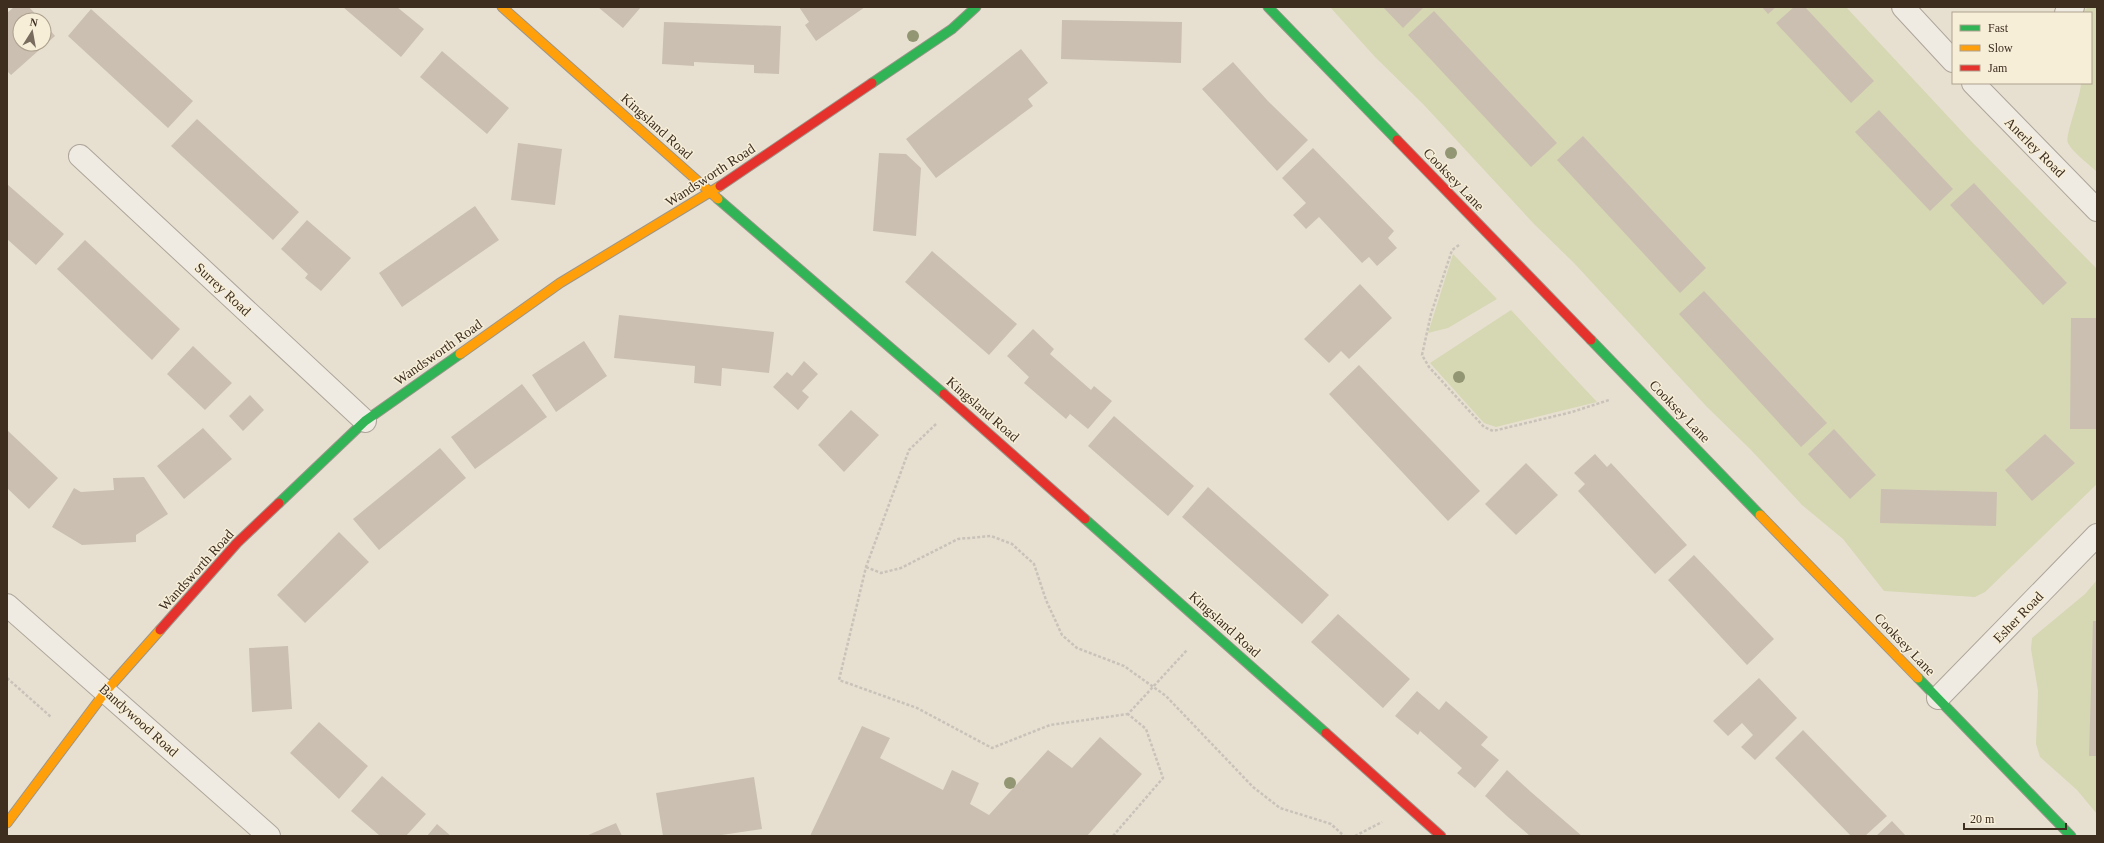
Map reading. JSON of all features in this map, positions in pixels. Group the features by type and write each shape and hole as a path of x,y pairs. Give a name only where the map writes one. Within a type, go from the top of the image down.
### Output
{"street":[{"name":"Kingsland Road","path":"502,7 710,193 956,404 1441,836"},
{"name":"Wandsworth Road","path":"7,823 106,691 237,543 365,421 560,283 710,193 952,29 976,7"},
{"name":"Cooksey Lane","path":"1268,7 2070,836"},
{"path":"1903,7 1952,60"},
{"name":"Anerley Road","path":"1984,87 2097,210"},
{"name":"Surrey Road","path":"80,156 365,421"},
{"name":"Esher Road","path":"1938,698 2097,535"},
{"name":"Bandywood Road","path":"7,605 269,836"}],"path":[{"path":"1484,229 1452,250 1431,314 1422,355 1429,367 1484,427 1493,431 1572,412 1640,390"},
{"path":"956,404 909,450 866,567 839,680 917,708 992,748 1050,725 1128,714 1208,628"},
{"path":"866,567 882,573 901,568 958,539 991,536 1012,544 1034,564 1046,600 1062,635 1078,648 1124,666 1166,696 1253,788 1280,808 1331,824 1344,836"},
{"path":"7,678 73,735"},
{"path":"1113,836 1163,778 1146,729 1128,714"}],"green space":[{"path":"1330,7 1846,7 1969,139 2097,269 2097,484 1985,592 1975,597 1884,591 1843,539 1802,505 1751,450 1707,407 1574,263 1534,224 1423,104 1375,57"},
{"path":"2088,7 2097,7 2097,172 2070,147 2067,139 2081,84 2092,84 2092,12 2083,12"},
{"path":"1453,254 1497,299 1448,328 1428,333"},
{"path":"1511,310 1597,402 1496,427 1484,423 1430,363"},
{"path":"2097,580 2097,814 2077,790 2040,757 2036,744 2038,691 2031,649 2032,638 2085,594"}],"building":[{"path":"14,7 29,7 34,12 12,12 12,52 37,52 11,75 7,71 7,13"},
{"path":"343,7 397,7 424,29 401,57"},
{"path":"598,7 641,7 623,28"},
{"path":"799,7 865,7 816,41 805,25 809,22"},
{"path":"1383,7 1424,7 1403,28"},
{"path":"1762,7 1776,7 1768,14"},
{"path":"1794,7 1805,7 1874,81 1851,103 1776,23"},
{"path":"91,9 193,101 168,128 68,36"},
{"path":"1434,11 1557,143 1531,167 1408,35"},
{"path":"1062,20 1182,22 1181,63 1061,59"},
{"path":"664,22 781,26 779,74 754,73 754,65 694,62 694,66 662,64"},
{"path":"1021,49 1048,83 1028,99 1033,106 936,178 906,139"},
{"path":"442,51 509,108 487,134 420,77"},
{"path":"1233,62 1267,100 1308,140 1277,171 1202,89"},
{"path":"1879,110 1953,189 1930,211 1855,132"},
{"path":"197,119 299,212 273,240 171,146"},
{"path":"1583,136 1706,268 1680,293 1557,160"},
{"path":"518,143 562,149 555,205 511,200"},
{"path":"1313,148 1394,231 1388,238 1397,248 1377,266 1369,257 1362,263 1319,217 1306,229 1293,215 1306,203 1282,178"},
{"path":"879,153 906,154 921,168 916,236 873,231"},
{"path":"1974,183 2067,283 2043,305 1950,205"},
{"path":"7,184 64,234 36,265 7,239"},
{"path":"475,206 499,240 402,307 379,273"},
{"path":"307,220 351,258 321,291 305,278 308,274 281,249"},
{"path":"85,240 180,329 152,360 57,269"},
{"path":"932,251 1017,324 989,355 905,282"},
{"path":"1360,284 1392,318 1349,359 1341,351 1329,363 1304,339"},
{"path":"1704,291 1827,423 1801,447 1679,314"},
{"path":"619,315 774,332 769,373 722,368 721,386 694,383 695,366 614,358"},
{"path":"2071,318 2097,318 2097,429 2070,429"},
{"path":"1033,329 1054,349 1050,354 1091,390 1094,386 1112,401 1088,429 1070,414 1066,419 1024,383 1029,377 1007,356"},
{"path":"584,341 607,376 556,412 532,375"},
{"path":"193,346 232,383 205,410 167,374"},
{"path":"804,361 818,374 802,391 809,397 798,410 773,387 787,372 792,376"},
{"path":"1359,365 1480,491 1448,521 1329,394"},
{"path":"522,384 547,417 475,469 451,437"},
{"path":"250,395 264,410 243,431 229,416"},
{"path":"851,410 879,435 844,472 818,445"},
{"path":"1114,416 1194,486 1168,516 1088,446"},
{"path":"203,428 232,459 184,499 157,466"},
{"path":"1834,429 1876,475 1850,499 1808,454"},
{"path":"7,430 58,478 29,509 7,488"},
{"path":"2045,434 2075,463 2032,501 2005,470"},
{"path":"440,448 466,478 379,550 353,519"},
{"path":"1595,454 1607,467 1611,463 1687,545 1655,574 1578,491 1585,484 1574,473"},
{"path":"1526,463 1558,495 1516,535 1485,504"},
{"path":"144,477 168,514 136,535 136,542 82,545 52,527 74,488 81,492 114,490 113,478"},
{"path":"1208,487 1329,595 1302,624 1182,517"},
{"path":"1881,489 1997,492 1996,526 1880,523"},
{"path":"339,532 369,562 305,623 277,595"},
{"path":"1694,555 1774,639 1747,665 1668,580"},
{"path":"1338,614 1410,679 1383,708 1311,642"},
{"path":"2093,621 2097,621 2097,756 2089,756"},
{"path":"288,646 292,709 252,712 249,648"},
{"path":"1759,678 1797,718 1755,760 1741,747 1753,735 1742,723 1728,736 1713,721"},
{"path":"1417,691 1439,710 1446,701 1488,737 1481,745 1499,760 1475,788 1457,773 1462,768 1420,731 1418,735 1395,716"},
{"path":"319,722 368,766 339,799 290,753"},
{"path":"862,726 890,738 880,758 943,790 952,770 979,783 970,804 989,815 1048,750 1072,768 1100,737 1142,774 1087,836 810,836"},
{"path":"1803,730 1887,816 1865,836 1851,836 1775,758"},
{"path":"1507,770 1582,836 1530,836 1508,817 1485,796"},
{"path":"382,776 426,814 406,836 380,836 351,811"},
{"path":"754,777 762,829 715,836 663,836 656,793"},
{"path":"1892,821 1906,836 1876,836"},
{"path":"616,823 622,836 586,836"},
{"path":"437,824 451,836 427,836"}],"traffic: fast":[{"path":"872,83 952,29 976,7"},
{"path":"1268,7 1397,140"},
{"path":"718,199 944,394"},
{"path":"1591,340 1760,515"},
{"path":"279,503 365,421 460,354"},
{"path":"1085,519 1326,733"},
{"path":"1918,678 2071,836"}],"traffic: slow":[{"path":"502,7 718,199"},
{"path":"460,354 560,283 720,186"},
{"path":"1760,515 1918,678"},
{"path":"7,823 106,691 160,630"}],"traffic: jam":[{"path":"720,186 872,83"},
{"path":"1397,140 1591,340"},
{"path":"944,394 1085,519"},
{"path":"160,630 237,543 279,503"},
{"path":"1326,733 1441,836"}]}
